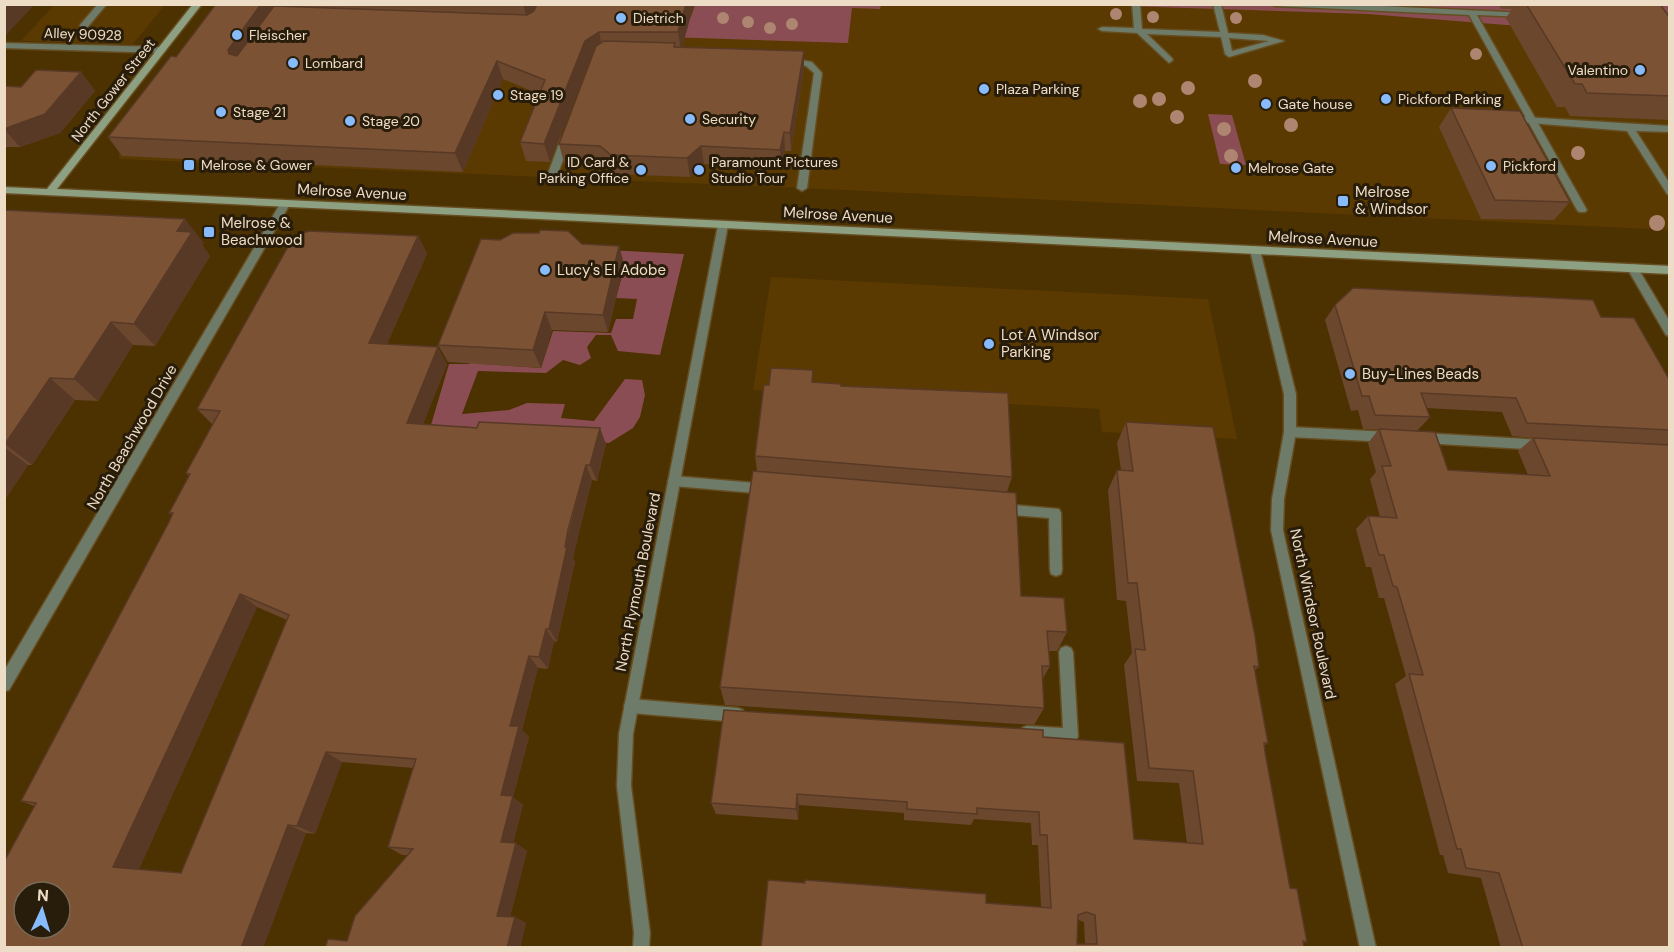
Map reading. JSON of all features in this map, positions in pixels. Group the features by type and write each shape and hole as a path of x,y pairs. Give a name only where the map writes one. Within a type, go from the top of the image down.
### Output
{"main road":[{"name":"North Gower Street","path":"49,192 198,4"},
{"name":"Melrose Avenue","path":"4,190 1670,270"}],"street":[{"path":"83,27 103,4"},
{"path":"1136,4 1138,30 1169,60"},
{"path":"1102,29 1224,34 1280,41 1229,54 1224,34 1217,4"},
{"path":"1275,4 1436,8 1472,13 1530,15"},
{"path":"1472,13 1582,210"},
{"name":"Alley 90928","path":"4,45 162,50"},
{"path":"774,60 809,64 818,73 802,188"},
{"path":"1497,119 1670,129"},
{"path":"551,179 572,124"},
{"path":"1630,128 1670,192"},
{"name":"North Beachwood Drive","path":"4,685 285,204"},
{"name":"North Plymouth Boulevard","path":"641,948 642,933 624,786 626,734 723,225"},
{"name":"North Windsor Boulevard","path":"1255,250 1290,394 1290,432 1278,499 1277,530 1368,948"},
{"path":"1632,268 1670,332"},
{"path":"1290,432 1552,445"},
{"path":"674,481 774,490"},
{"path":"985,507 1054,513 1056,570"},
{"path":"1013,733 1071,736 1066,652"},
{"path":"631,706 748,716"}],"shaded area":[{"path":"54,5 165,5 133,44 21,41"},
{"path":"239,5 1669,5 1669,230 802,188 119,159 119,153 182,71"},
{"path":"695,5 881,5 880,9 852,8 848,43 637,36 644,15 691,17"},
{"path":"1093,5 1669,5 1669,62 1646,31 1506,25 1368,14"},
{"path":"1208,114 1232,115 1246,165 1220,164"},
{"path":"588,249 684,254 660,355 618,351 611,335 596,335 587,347 591,358 580,365 563,360 546,373 478,371 462,414 509,410 527,403 565,404 561,418 594,421 625,379 642,380 645,395 640,417 633,428 609,443 484,436 471,427 431,425 449,364 469,364 484,341 483,364 541,368 553,331 611,333 616,319 633,319 637,299 616,298 626,262 584,260"},
{"name":"Lot A Windsor Parking","path":"771,277 1208,299 1237,439 1102,432 1099,409 753,390"}],"building":[{"path":"216,4 261,4 228,50 229,54 237,56 274,6 527,15 534,11 537,4 686,4 678,32 599,32 585,41 544,144 520,142 545,80 497,61 455,153 108,137 171,56 176,57"},
{"path":"1526,4 1660,4 1670,18 1670,96 1587,93 1582,84 1575,84"},
{"name":"Security","path":"604,41 675,43 674,47 804,51 790,133 784,132 780,150 701,146 687,158 611,155 600,146 559,144 596,46"},
{"path":"36,70 81,72 45,114 4,129 4,86 21,87"},
{"path":"1451,108 1520,111 1570,202 1495,200"},
{"path":"4,210 185,219 177,231 192,232 134,324 111,322 74,379 50,378 5,444"},
{"path":"540,230 568,231 582,244 619,246 603,315 545,312 533,350 438,345 481,239 500,240 513,233 539,233"},
{"path":"309,231 418,236 369,343 438,347 407,423 477,428 479,422 600,428 590,465 586,465 568,530 565,547 567,547 549,629 546,629 539,657 529,656 510,726 519,726 501,795 513,796 501,842 516,843 497,916 515,917 507,948 325,948 328,939 347,941 355,916 413,849 388,847 416,759 326,752 297,826 288,825 241,948 4,948 4,862 36,803 21,801 169,522 173,513 169,513 190,474 186,473 220,411 197,409 294,236","holes":["240,594 289,615 181,873 113,867"]},
{"path":"1353,288 1593,300 1601,317 1634,318 1670,381 1670,430 1527,423 1516,398 1421,393 1430,417 1375,415 1369,396 1362,396 1335,305"},
{"path":"771,368 813,370 812,382 841,384 841,386 1008,393 1012,477 755,456 764,385 769,385"},
{"path":"1126,422 1213,427 1255,636 1259,667 1254,666 1268,743 1264,743 1265,752 1290,888 1297,889 1307,942 1303,941 1304,948 761,948 768,880 805,883 805,880 986,894 986,903 1051,908 1047,835 1040,835 1039,812 977,808 977,814 907,809 907,802 797,794 796,809 711,803 724,710 1043,730 1043,737 1124,743 1134,839 1203,844 1193,771 1149,768 1135,649 1145,650 1137,583 1128,583 1117,470 1133,471","holes":["1086,912 1095,915 1097,944 1077,944 1078,915"]},
{"path":"1379,429 1435,432 1448,470 1550,476 1533,438 1670,445 1670,948 1523,948 1499,873 1466,868 1461,849 1457,849 1409,674 1423,675 1397,587 1393,586 1384,555 1379,555 1368,516 1397,518 1382,466 1391,466"},
{"path":"753,471 1016,493 1021,596 1064,598 1067,632 1047,631 1050,666 1042,666 1044,708 720,687"}],"place":[{"name":"Dietrich","path":"621,18"},
{"name":"Fleischer","path":"237,35"},
{"name":"Lombard","path":"293,63"},
{"name":"Valentino","path":"1640,70"},
{"name":"Plaza Parking","path":"984,89"},
{"name":"Stage 19","path":"498,95"},
{"name":"Pickford Parking","path":"1386,99"},
{"name":"Gate house","path":"1266,104"},
{"name":"Stage 21","path":"221,112"},
{"name":"Security","path":"690,119"},
{"name":"Stage 20","path":"350,121"},
{"name":"Melrose & Gower","path":"189,165"},
{"name":"Pickford","path":"1491,166"},
{"name":"Melrose Gate","path":"1236,168"},
{"name":"ID Card & Parking Office","path":"641,170"},
{"name":"Paramount Pictures Studio Tour","path":"699,170"},
{"name":"Melrose & Windsor","path":"1343,201"},
{"name":"Melrose & Beachwood","path":"209,232"},
{"name":"Lucy's El Adobe","path":"545,270"},
{"name":"Lot A Windsor Parking","path":"989,344"},
{"name":"Buy-Lines Beads","path":"1350,374"}]}
